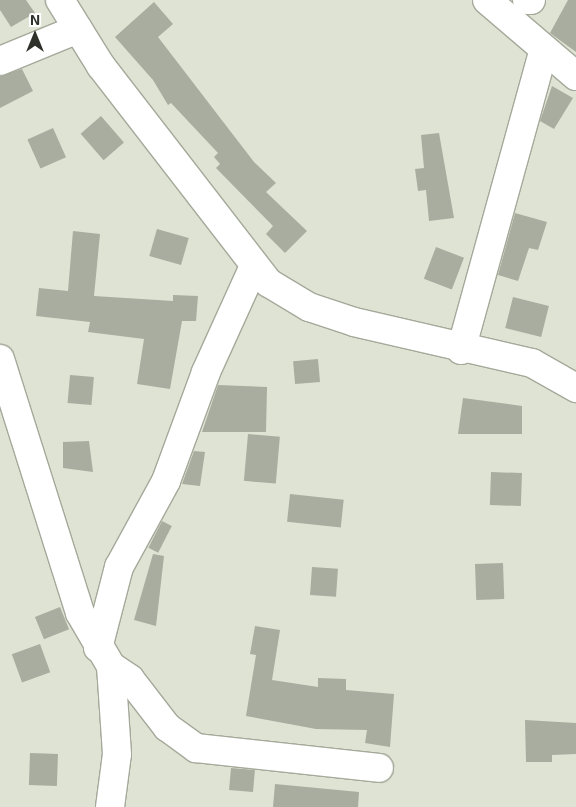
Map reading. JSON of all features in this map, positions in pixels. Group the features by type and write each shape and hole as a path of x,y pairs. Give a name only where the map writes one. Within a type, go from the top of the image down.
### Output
{"street":[{"path":"60,0 107,74 269,283 309,307 460,350 492,351 532,363 576,388"},
{"path":"486,0 576,76"},
{"path":"0,61 78,29"},
{"path":"460,350 544,49"},
{"path":"110,807 117,754 104,657 119,568 166,481 206,372 254,266"},
{"path":"0,360 80,613 104,657 130,679 167,727 196,748 379,768"}],"building":[{"path":"0,0 26,0 35,13 11,27 0,10"},
{"path":"568,0 576,0 576,52 550,33"},
{"path":"154,2 173,24 158,37 254,162 276,183 266,192 307,231 285,253 266,234 273,226 216,168 220,164 214,157 218,153 171,103 168,105 153,80 115,37"},
{"path":"22,69 33,91 0,108 0,76"},
{"path":"552,86 573,98 554,129 540,121"},
{"path":"101,116 124,142 104,160 81,134"},
{"path":"53,128 66,157 40,169 27,139"},
{"path":"439,133 454,218 429,221 426,190 418,191 415,169 424,168 421,135"},
{"path":"515,213 547,222 538,250 529,248 518,281 498,275"},
{"path":"157,229 189,238 181,265 149,256"},
{"path":"73,231 100,234 94,296 173,301 173,295 198,296 196,321 182,321 170,389 137,384 144,339 88,332 90,322 36,316 39,288 68,291"},
{"path":"436,247 464,258 452,289 424,279"},
{"path":"513,297 549,306 541,337 505,328"},
{"path":"318,359 320,382 295,384 293,361"},
{"path":"70,375 94,377 91,405 68,403"},
{"path":"218,385 267,387 266,432 202,432"},
{"path":"463,398 522,406 522,434 458,434"},
{"path":"248,434 280,437 276,484 244,481"},
{"path":"89,441 93,472 63,468 63,442"},
{"path":"194,451 205,452 200,486 182,484"},
{"path":"491,472 522,473 521,506 490,505"},
{"path":"290,494 344,500 341,527 287,522"},
{"path":"162,521 172,526 158,553 148,548"},
{"path":"153,554 164,556 156,626 134,620"},
{"path":"503,563 504,599 476,600 475,564"},
{"path":"312,567 338,569 336,597 310,595"},
{"path":"60,607 69,629 44,639 35,617"},
{"path":"255,626 280,630 272,680 318,687 318,678 346,679 346,690 394,694 390,747 365,743 367,730 316,729 246,716 256,655 250,654"},
{"path":"40,644 50,672 22,682 12,654"},
{"path":"525,720 576,723 576,754 552,755 552,762 526,762"},
{"path":"30,753 58,754 57,786 29,785"},
{"path":"231,768 255,770 253,792 229,790"},
{"path":"275,784 359,792 358,807 273,807"}]}
